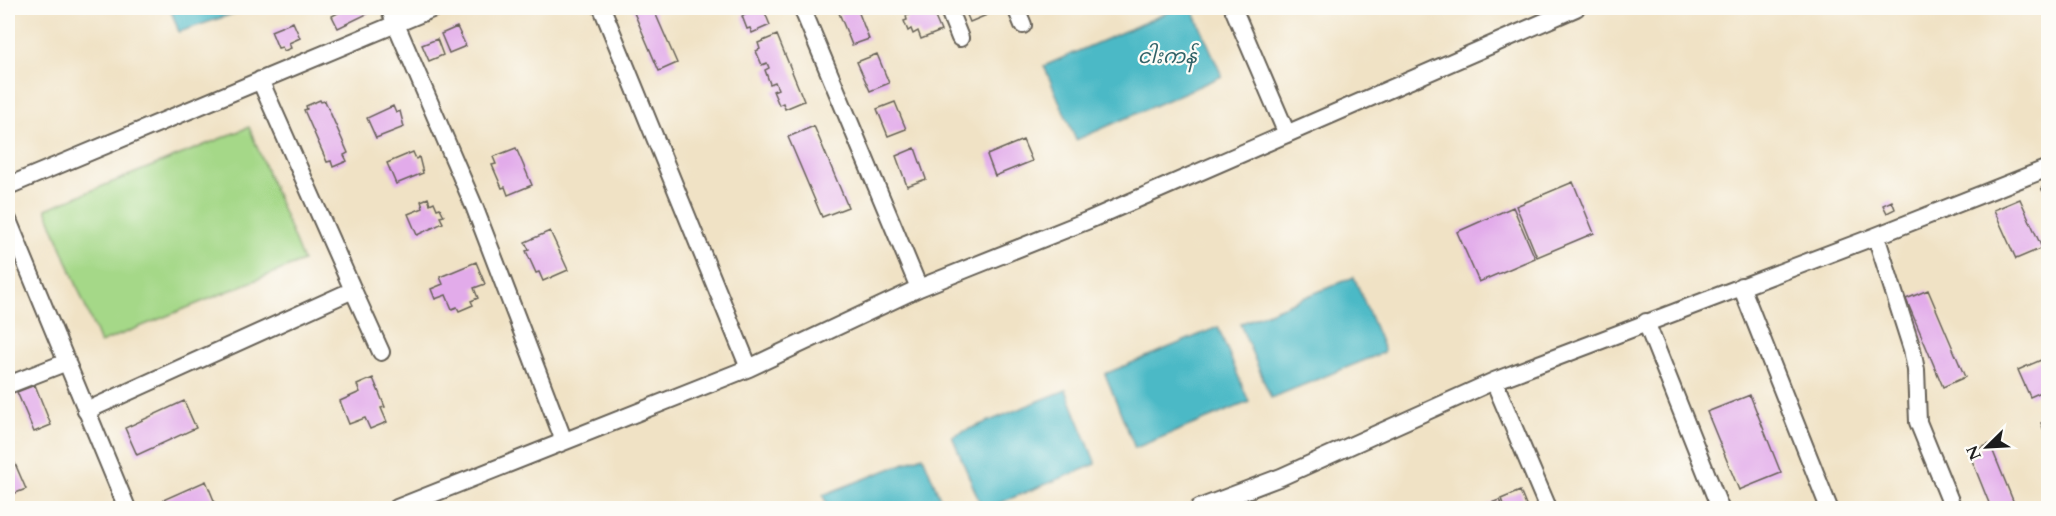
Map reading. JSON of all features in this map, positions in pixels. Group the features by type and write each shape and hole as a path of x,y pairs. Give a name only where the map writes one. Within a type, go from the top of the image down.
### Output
{"street":[{"path":"8,186 260,80 392,15 434,8"},
{"path":"602,8 749,368"},
{"path":"802,8 919,288"},
{"path":"948,8 960,38"},
{"path":"1016,8 1023,25"},
{"path":"1233,8 1287,134"},
{"path":"397,508 661,405 749,368 919,288 1089,220 1576,8"},
{"path":"392,15 474,206 564,441"},
{"path":"260,80 381,352"},
{"path":"1200,508 1281,477 1494,381 2043,170"},
{"path":"9,225 127,508"},
{"path":"1876,236 1912,349 1916,370 1918,422 1953,508"},
{"path":"1741,286 1829,508"},
{"path":"87,411 352,290"},
{"path":"1646,322 1720,508"},
{"path":"8,385 67,362"},
{"path":"1494,381 1548,508"}],"path":[{"path":"2043,170 2049,205"}],"green space":[{"path":"249,127 303,261 100,343 46,209"}],"water":[{"path":"170,8 250,8 179,32"},
{"name":"ငါးကန်","path":"1178,8 1192,8 1222,76 1076,140 1044,66"},
{"path":"1354,277 1385,352 1271,398 1240,324"},
{"path":"1218,327 1249,402 1135,448 1105,374"},
{"path":"1066,390 1096,464 987,508 982,508 952,436"},
{"path":"923,456 944,508 828,508 823,495"}],"building":[{"path":"366,8 369,13 338,28 332,16 338,13 336,9"},
{"path":"632,8 653,8 677,63 659,71"},
{"path":"743,8 763,8 770,25 752,33 750,28 747,29 742,16 745,14"},
{"path":"857,8 869,39 852,45 839,13"},
{"path":"909,8 931,8 941,31 921,39 918,31 913,34 911,29 908,31 904,21 907,20 906,16 911,14"},
{"path":"964,8 987,8 989,14 970,22"},
{"path":"293,22 300,38 289,43 291,48 284,51 282,47 278,48 271,31"},
{"path":"457,27 466,46 449,53 441,34"},
{"path":"777,35 804,101 785,109 783,103 779,105 773,91 778,89 775,82 770,84 765,70 769,68 767,63 762,65 756,51 760,49 758,43"},
{"path":"437,39 443,55 429,61 422,45"},
{"path":"877,54 889,83 870,91 857,62"},
{"path":"320,100 325,101 348,153 344,155 347,161 333,167 331,161 327,162 304,110 307,109 306,106"},
{"path":"895,102 906,129 888,136 877,109"},
{"path":"393,106 396,113 400,111 404,127 376,138 367,118"},
{"path":"814,126 848,207 822,217 788,137"},
{"path":"1023,140 1032,161 995,176 987,155"},
{"path":"516,148 532,185 508,195 505,187 502,188 492,165 496,164 493,157"},
{"path":"915,148 926,179 907,186 896,156"},
{"path":"413,152 416,159 419,157 423,173 396,184 387,163"},
{"path":"1573,182 1594,233 1537,257 1516,206"},
{"path":"428,198 430,204 434,202 437,209 440,208 444,216 440,217 443,223 417,235 408,214 423,208 421,201"},
{"path":"2020,199 2042,248 2016,259 1994,210"},
{"path":"1892,201 1895,209 1887,213 1883,205"},
{"path":"1513,207 1535,258 1479,282 1457,232"},
{"path":"550,231 568,270 543,281 539,272 536,273 526,251 529,250 525,242"},
{"path":"476,262 485,284 474,288 478,298 471,301 473,305 459,311 457,307 452,309 446,295 435,299 431,289 443,284 440,277"},
{"path":"1928,290 1965,377 1943,387 1906,299"},
{"path":"2048,357 2048,389 2030,397 2018,370"},
{"path":"373,378 385,407 381,408 387,422 370,429 365,418 349,424 340,401 360,392 357,385"},
{"path":"35,385 51,425 34,432 17,392"},
{"path":"1750,395 1781,473 1739,490 1707,412"},
{"path":"184,401 196,428 137,455 125,428"},
{"path":"2048,420 2048,441 2041,423"},
{"path":"1990,444 2016,508 1991,508 1969,453"},
{"path":"13,459 26,489 8,496 8,461"},
{"path":"206,481 215,503 202,508 167,508 163,500"},
{"path":"1520,491 1527,508 1505,508 1501,499"},
{"path":"1499,500 1503,508 1479,508"}]}
